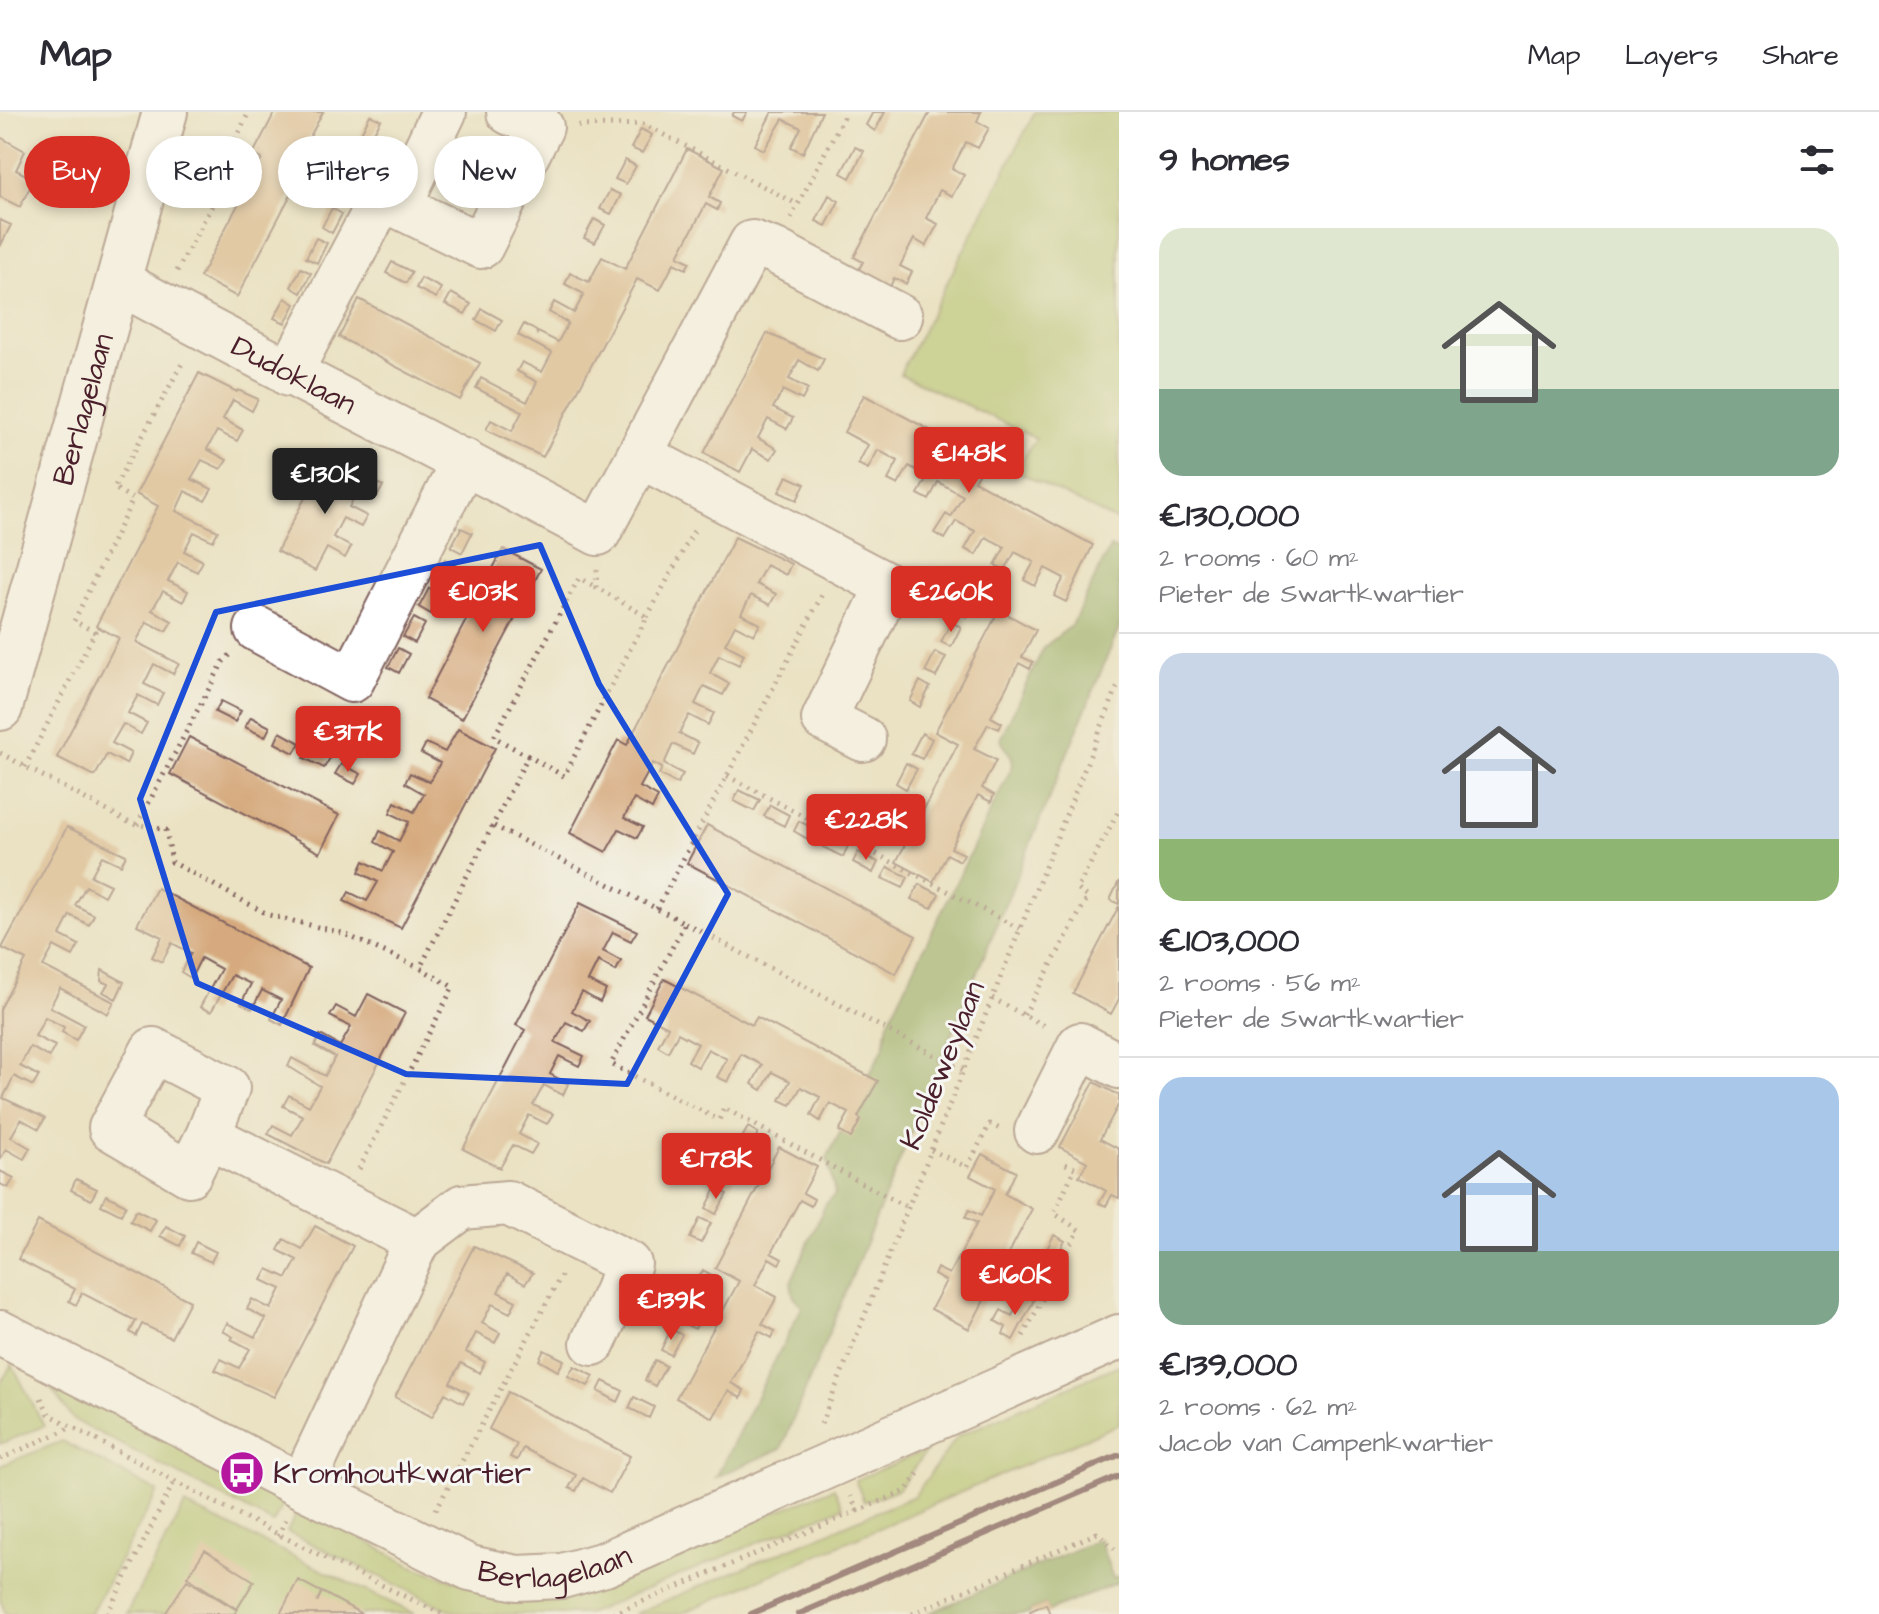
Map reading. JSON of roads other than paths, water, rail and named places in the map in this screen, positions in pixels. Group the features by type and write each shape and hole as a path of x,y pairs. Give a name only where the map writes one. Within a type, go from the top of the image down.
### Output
{"street":[{"name":"Berlagelaan","path":"0,708 165,112"},
{"path":"418,166 444,112"},
{"path":"403,208 481,246 525,120"},
{"path":"289,374 377,208"},
{"path":"863,739 824,719 888,586 641,456 752,243 775,251 900,317"},
{"name":"Dudoklaan","path":"119,282 289,374 464,461 598,533 641,456"},
{"path":"257,629 352,680 464,461"},
{"path":"1030,1139 1080,1045 1119,1066"},
{"path":"208,1136 417,1241"},
{"path":"302,1486 417,1241 462,1207 508,1203 629,1264 593,1343"},
{"name":"Berlagelaan","path":"3,1342 470,1568 517,1578 562,1576 605,1564 1119,1337"}],"railway":[{"path":"751,1614 1119,1455"},
{"path":"799,1614 1119,1476"}],"place":[{"name":"Kromhoutkwartier","path":"242,1473"}]}
